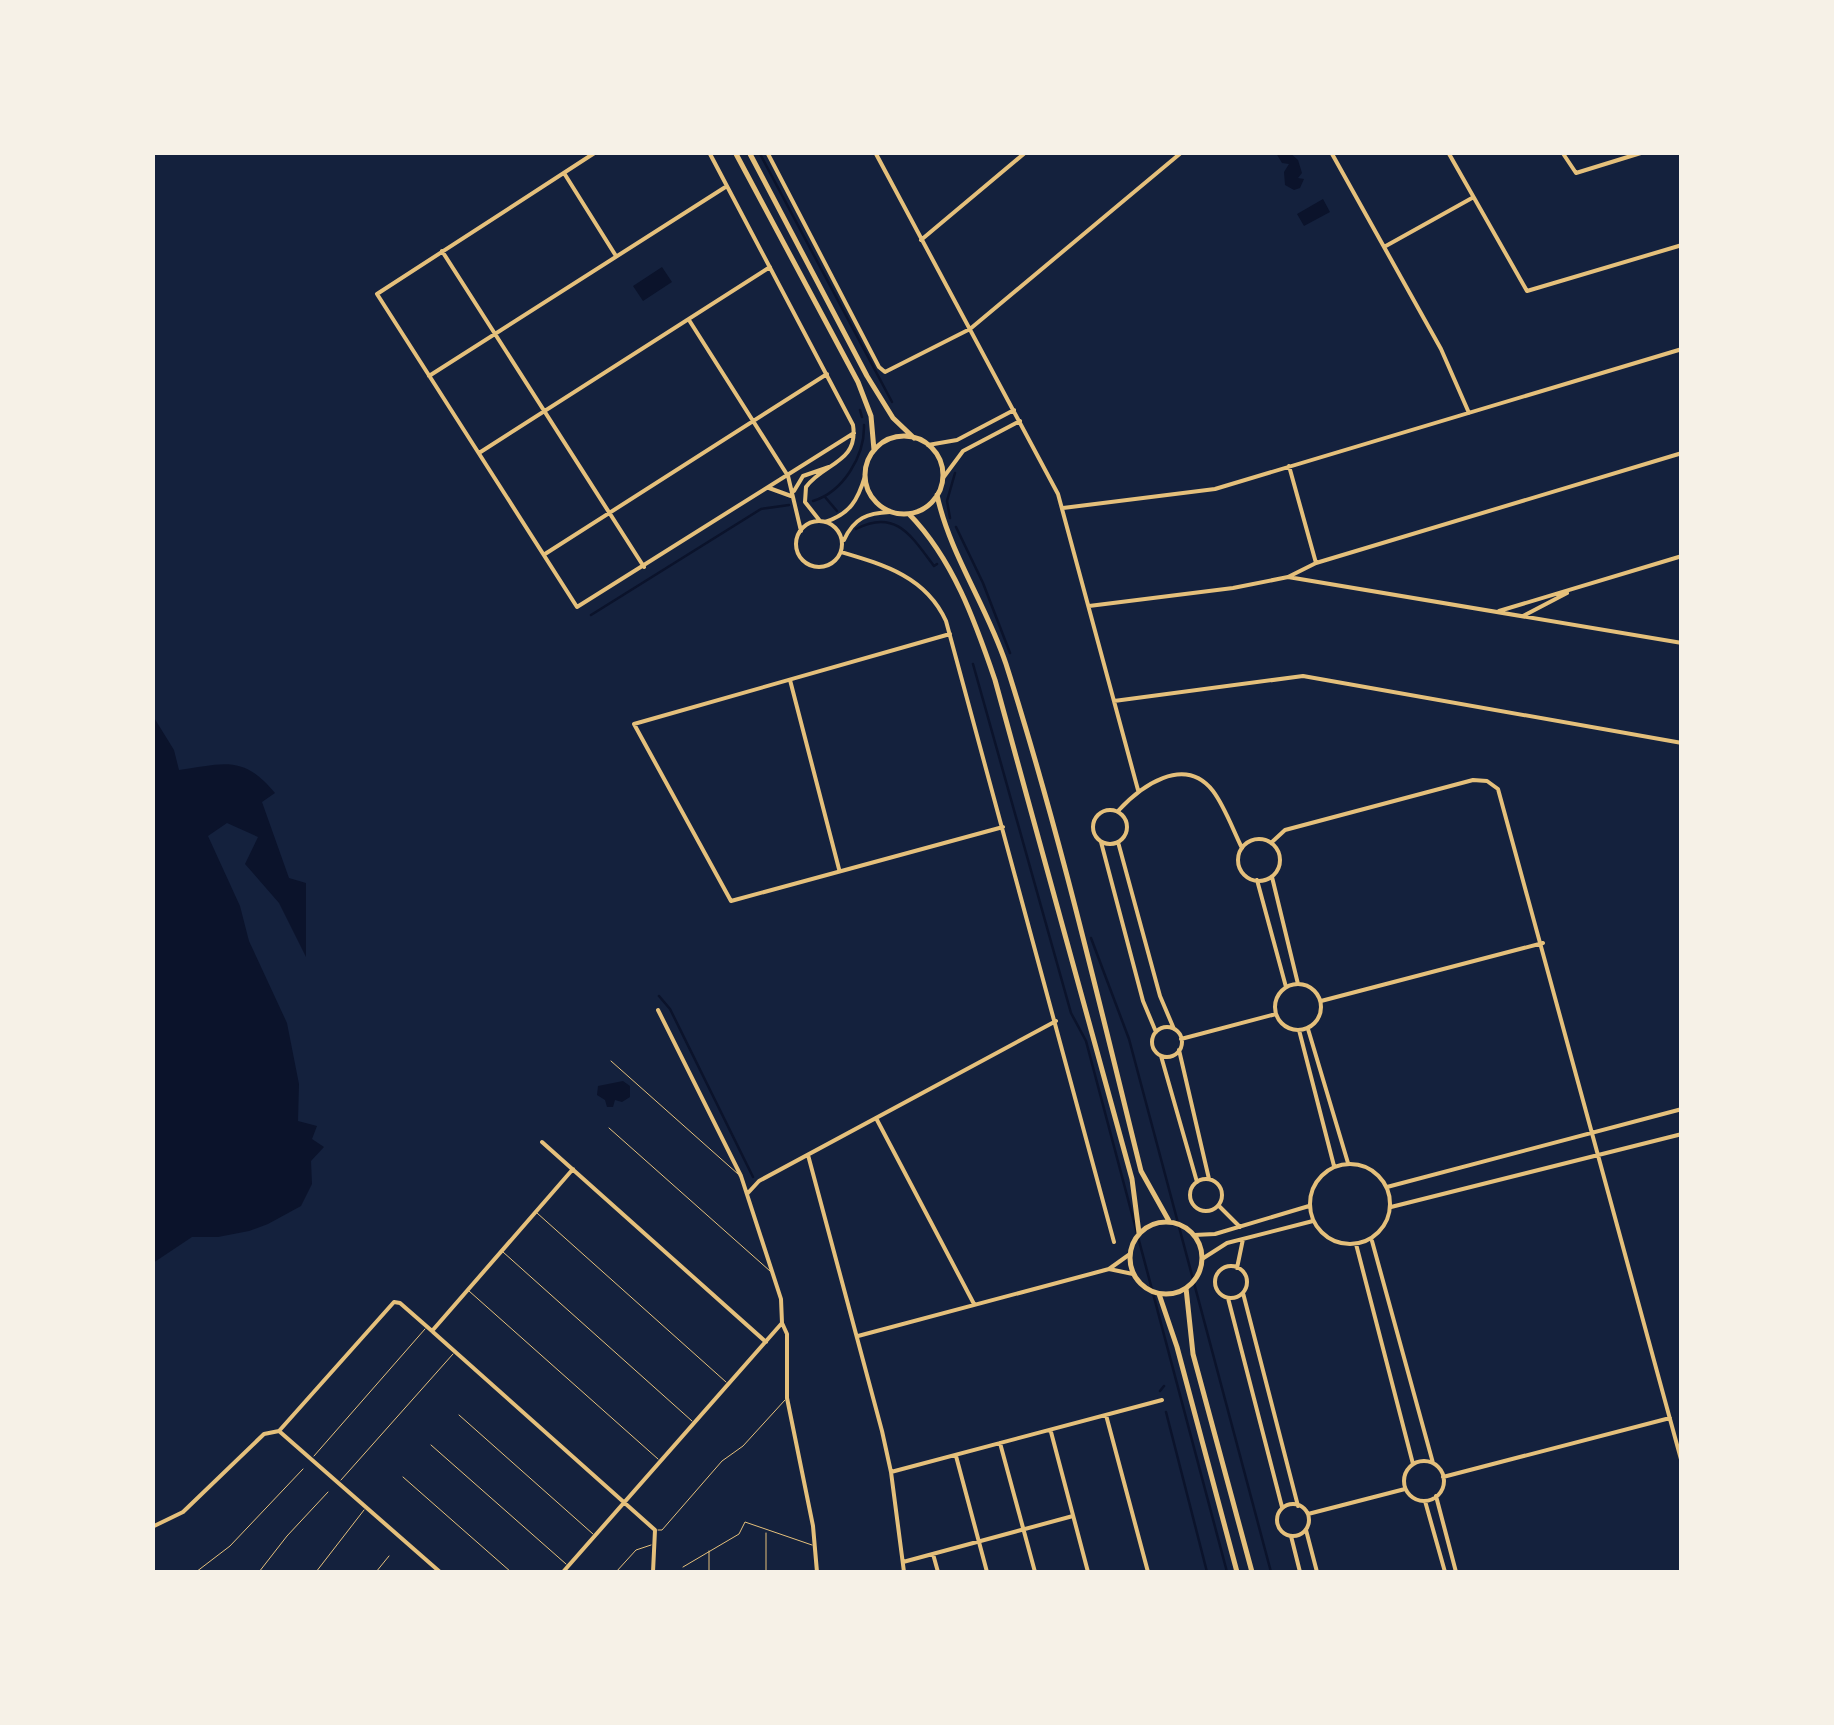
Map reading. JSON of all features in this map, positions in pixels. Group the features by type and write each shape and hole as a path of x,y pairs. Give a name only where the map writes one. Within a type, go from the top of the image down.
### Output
{"main road":[{"path":"735,152 858,382 871,416 874,450"},
{"path":"748,152 866,376 893,418 914,438 928,445 940,460 942,478 937,495 922,510 909,514 890,512 872,498 865,476 867,462 874,450 889,439 914,438"},
{"path":"937,495 945,526 1004,659 1049,814 1142,1171 1168,1221"},
{"path":"909,514 944,557 979,632 995,680 1132,1179 1140,1233"},
{"path":"1168,1221 1180,1224 1194,1235 1202,1258 1198,1276 1186,1288 1160,1294 1146,1288 1133,1274 1130,1254 1140,1233 1156,1222 1168,1221"},
{"path":"1186,1288 1193,1354 1252,1572"},
{"path":"1160,1294 1237,1572"}],"street":[{"path":"596,152 377,293 577,607 854,433"},
{"path":"709,152 828,374 854,433 848,454 812,479 804,491 805,502 822,522 837,530 842,544"},
{"path":"767,152 885,372 970,328 1182,152"},
{"path":"921,240 1026,152"},
{"path":"1331,152 1441,349 1469,413"},
{"path":"1448,152 1527,291 1682,245"},
{"path":"1562,152 1574,173 1644,152"},
{"path":"876,153 1048,474 1062,508 1138,790"},
{"path":"564,173 616,256"},
{"path":"429,376 727,186"},
{"path":"1384,247 1473,198"},
{"path":"442,251 644,566"},
{"path":"479,453 770,267"},
{"path":"689,320 788,476 801,531 798,550 809,564 828,565 841,552 857,520 872,513 890,512"},
{"path":"1062,508 1215,489 1682,350"},
{"path":"544,554 828,374"},
{"path":"928,445 957,440 1014,410"},
{"path":"942,478 963,451 1020,421"},
{"path":"1090,606 1288,577 1316,563 1682,453"},
{"path":"793,498 802,476 834,466"},
{"path":"1290,466 1316,563"},
{"path":"801,531 809,524 850,509 865,476"},
{"path":"768,488 793,498"},
{"path":"841,552 915,581 936,601 950,634 1114,1242"},
{"path":"1497,612 1682,556"},
{"path":"1288,577 1682,643"},
{"path":"1523,616 1578,588"},
{"path":"1523,616 1535,600"},
{"path":"950,634 634,724 730,901 1003,827"},
{"path":"1114,701 1304,676 1682,743"},
{"path":"790,680 840,871"},
{"path":"1118,811 1138,790 1159,778 1175,776 1206,785 1213,790 1242,848"},
{"path":"1272,842 1284,830 1473,780 1488,781 1498,790 1682,1463"},
{"path":"1107,809 1118,811 1127,826 1118,842 1160,996 1181,1039 1178,1050 1209,1179 1220,1187 1222,1198 1207,1211 1193,1205 1190,1195 1196,1182 1161,1056 1153,1048 1156,1032 1143,1001 1101,842 1094,834 1092,823 1097,814 1107,809"},
{"path":"1260,838 1272,842 1279,852 1280,864 1272,876 1257,880 1242,873 1238,862 1248,841 1260,838"},
{"path":"1101,842 1118,842"},
{"path":"1272,876 1298,984"},
{"path":"1257,880 1286,987"},
{"path":"1321,1002 1542,943"},
{"path":"1298,984 1310,987 1321,1002 1321,1013 1308,1028 1298,1030 1287,1028 1276,1014 1276,1000 1286,987 1298,984"},
{"path":"658,1010 740,1176 782,1305 782,1323 787,1334 787,1398 815,1546 816,1572"},
{"path":"1181,1039 1276,1014"},
{"path":"747,1194 755,1184 808,1154 1056,1022"},
{"path":"1308,1028 1348,1163"},
{"path":"1156,1032 1174,1029"},
{"path":"1298,1030 1334,1167"},
{"path":"1161,1056 1178,1050"},
{"path":"1387,1187 1682,1109"},
{"path":"876,1118 975,1304"},
{"path":"1391,1207 1682,1134"},
{"path":"542,1142 766,1342"},
{"path":"808,1154 891,1472 904,1572"},
{"path":"1348,1163 1374,1171 1387,1187 1391,1207 1385,1225 1372,1238 1356,1244 1338,1243 1324,1235 1313,1222 1309,1206 1312,1188 1322,1174 1348,1163"},
{"path":"430,1329 573,1169"},
{"path":"1196,1182 1209,1179"},
{"path":"1218,1205 1240,1227"},
{"path":"1194,1235 1240,1227 1309,1206"},
{"path":"1202,1258 1227,1243 1313,1222"},
{"path":"1372,1238 1433,1463 1443,1477 1436,1496 1425,1501 1410,1495 1406,1473 1413,1464 1433,1463"},
{"path":"1242,1239 1237,1268 1246,1279 1243,1293 1298,1506 1308,1514"},
{"path":"1356,1244 1413,1464"},
{"path":"858,1336 1109,1269 1130,1254"},
{"path":"1237,1268 1222,1269 1215,1278 1219,1294 1228,1298 1243,1293"},
{"path":"1109,1269 1133,1274"},
{"path":"1228,1298 1282,1507 1276,1518 1278,1526 1290,1536 1300,1572"},
{"path":"152,1527 182,1512 264,1434 279,1432 393,1303 400,1302 655,1530 653,1572"},
{"path":"562,1572 782,1323"},
{"path":"891,1472 1162,1400"},
{"path":"1106,1415 1148,1572"},
{"path":"1443,1477 1670,1418"},
{"path":"1050,1430 1088,1572"},
{"path":"279,1432 438,1572"},
{"path":"1000,1443 1035,1572"},
{"path":"956,1455 987,1572"},
{"path":"1308,1514 1406,1488"},
{"path":"1436,1496 1456,1572"},
{"path":"1425,1501 1445,1572"},
{"path":"1282,1507 1298,1506"},
{"path":"1308,1514 1306,1530 1317,1572"},
{"path":"903,1562 1073,1516"},
{"path":"1290,1536 1306,1530"},
{"path":"933,1554 938,1572"}],"lane":[{"path":"611,1061 740,1176"},
{"path":"609,1128 772,1273"},
{"path":"536,1212 729,1384"},
{"path":"502,1251 694,1423"},
{"path":"468,1290 660,1462"},
{"path":"312,1458 430,1329"},
{"path":"338,1483 455,1352"},
{"path":"655,1530 662,1530 722,1462 743,1446 787,1398"},
{"path":"458,1415 595,1536"},
{"path":"431,1445 568,1566"},
{"path":"196,1572 230,1546 302,1469"},
{"path":"403,1477 511,1572"},
{"path":"259,1572 328,1492"},
{"path":"316,1572 366,1508"},
{"path":"683,1567 739,1534 745,1522 815,1546"},
{"path":"766,1530 766,1572"},
{"path":"616,1572 639,1548 654,1544"},
{"path":"709,1551 709,1572"},
{"path":"376,1572 389,1556"}],"water":[{"path":"1276,153 1290,153 1298,160 1302,173 1298,178 1304,179 1300,188 1294,190 1285,185 1284,172 1289,164 1282,163"},
{"path":"1323,199 1330,212 1304,226 1297,214"},
{"path":"662,267 672,282 643,301 633,286"},
{"path":"153,716 174,750 179,770 220,764 242,767 275,793 262,802 289,878 306,883 306,957 279,903 245,864 258,837 227,823 208,836 240,906 249,941 287,1023 299,1084 298,1121 317,1126 312,1139 324,1147 311,1161 312,1184 301,1206 249,1231 192,1237 153,1263"},
{"path":"623,1081 630,1086 630,1097 622,1102 615,1100 613,1107 607,1107 597,1095 598,1086"}],"waterway":[{"path":"759,152 892,402"},
{"path":"860,410 862,417"},
{"path":"813,501 834,490 850,471 861,449 864,425"},
{"path":"950,518 947,501 955,473"},
{"path":"825,497 837,511"},
{"path":"591,615 761,509 789,505"},
{"path":"856,529 870,523 892,524 910,536 934,566 937,564"},
{"path":"956,527 1010,653"},
{"path":"973,664 1071,1013 1086,1041 1227,1572"},
{"path":"1091,938 1129,1039 1271,1572"},
{"path":"659,996 670,1009 753,1177"},
{"path":"1160,1391 1164,1386"},
{"path":"1166,1412 1207,1572"}]}
